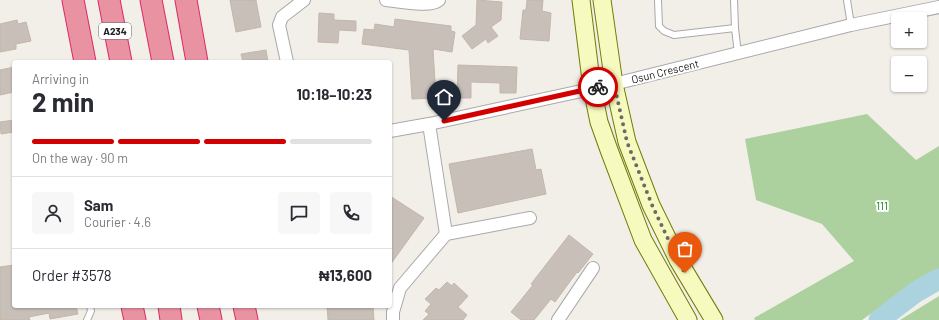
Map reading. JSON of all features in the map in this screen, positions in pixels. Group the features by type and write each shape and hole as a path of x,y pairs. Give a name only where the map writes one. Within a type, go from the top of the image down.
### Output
{"highway":[{"name":"A234","path":"108,0 121,60"},
{"path":"151,0 163,60"},
{"path":"186,0 197,60"},
{"path":"74,3 85,60"},
{"path":"132,308 135,320"},
{"path":"169,308 172,320"},
{"path":"208,308 211,320"},
{"path":"244,308 247,320"}],"street":[{"path":"287,60 280,25 282,17 304,0"},
{"path":"386,0 429,4 436,3 439,0"},
{"path":"581,0 592,88 599,122 643,240 688,320"},
{"path":"602,0 614,84 627,142 652,205 678,260 714,320"},
{"name":"Osun Crescent","path":"392,131 614,84 851,25 939,7"},
{"path":"429,124 446,234"},
{"path":"393,320 393,312 400,288 446,234 530,218"},
{"path":"558,320 593,268"}],"lane":[{"path":"658,0 659,26 664,31 674,35 735,28"},
{"path":"734,0 738,54"},
{"path":"847,0 851,25"},
{"path":"87,320 91,311 90,308"}],"green space":[{"name":"111","path":"867,114 916,160 939,146 939,270 909,286 862,320 755,320 754,318 854,261 822,224 756,200 745,139"},
{"path":"939,296 939,320 900,320"}],"building":[{"path":"230,0 256,0 261,27 236,32"},
{"path":"477,0 502,2 501,20 491,27 498,36 488,43 486,39 472,49 462,36 476,25"},
{"path":"527,0 543,0 542,11 551,13 549,41 520,39 523,10 526,10"},
{"path":"319,13 334,14 334,20 356,21 356,31 339,30 338,43 318,42"},
{"path":"395,19 451,26 451,31 455,32 452,52 433,49 436,98 412,99 409,50 362,44 364,29 374,30 375,24 394,27"},
{"path":"17,20 18,24 26,22 31,41 16,44 16,49 0,52 0,24"},
{"path":"266,50 268,60 242,60 241,54"},
{"path":"458,65 517,67 516,93 500,93 500,83 471,82 471,98 457,98"},
{"path":"12,67 12,92 0,95 0,70"},
{"path":"12,120 12,132 1,134 0,122"},
{"path":"532,149 536,170 541,169 546,194 458,213 449,164"},
{"path":"392,197 424,218 392,262"},
{"path":"569,235 593,254 578,273 577,272 555,302 551,299 534,320 521,320 511,312 533,285 531,284"},
{"path":"12,265 12,308 76,308 78,314 50,319 49,313 29,317 30,320 0,320 0,267"},
{"path":"447,282 452,286 454,283 468,296 458,307 467,315 463,320 423,320 429,314 425,311 431,304 425,299 436,288 439,290"},
{"path":"327,308 373,308 374,320 328,320"}],"waterway":[{"path":"879,320 916,292 939,279"}],"way so far":[{"path":"598,87 614,84 619,112 627,142 652,205 685,273"}],"route":[{"path":"444,121 598,87"}]}
